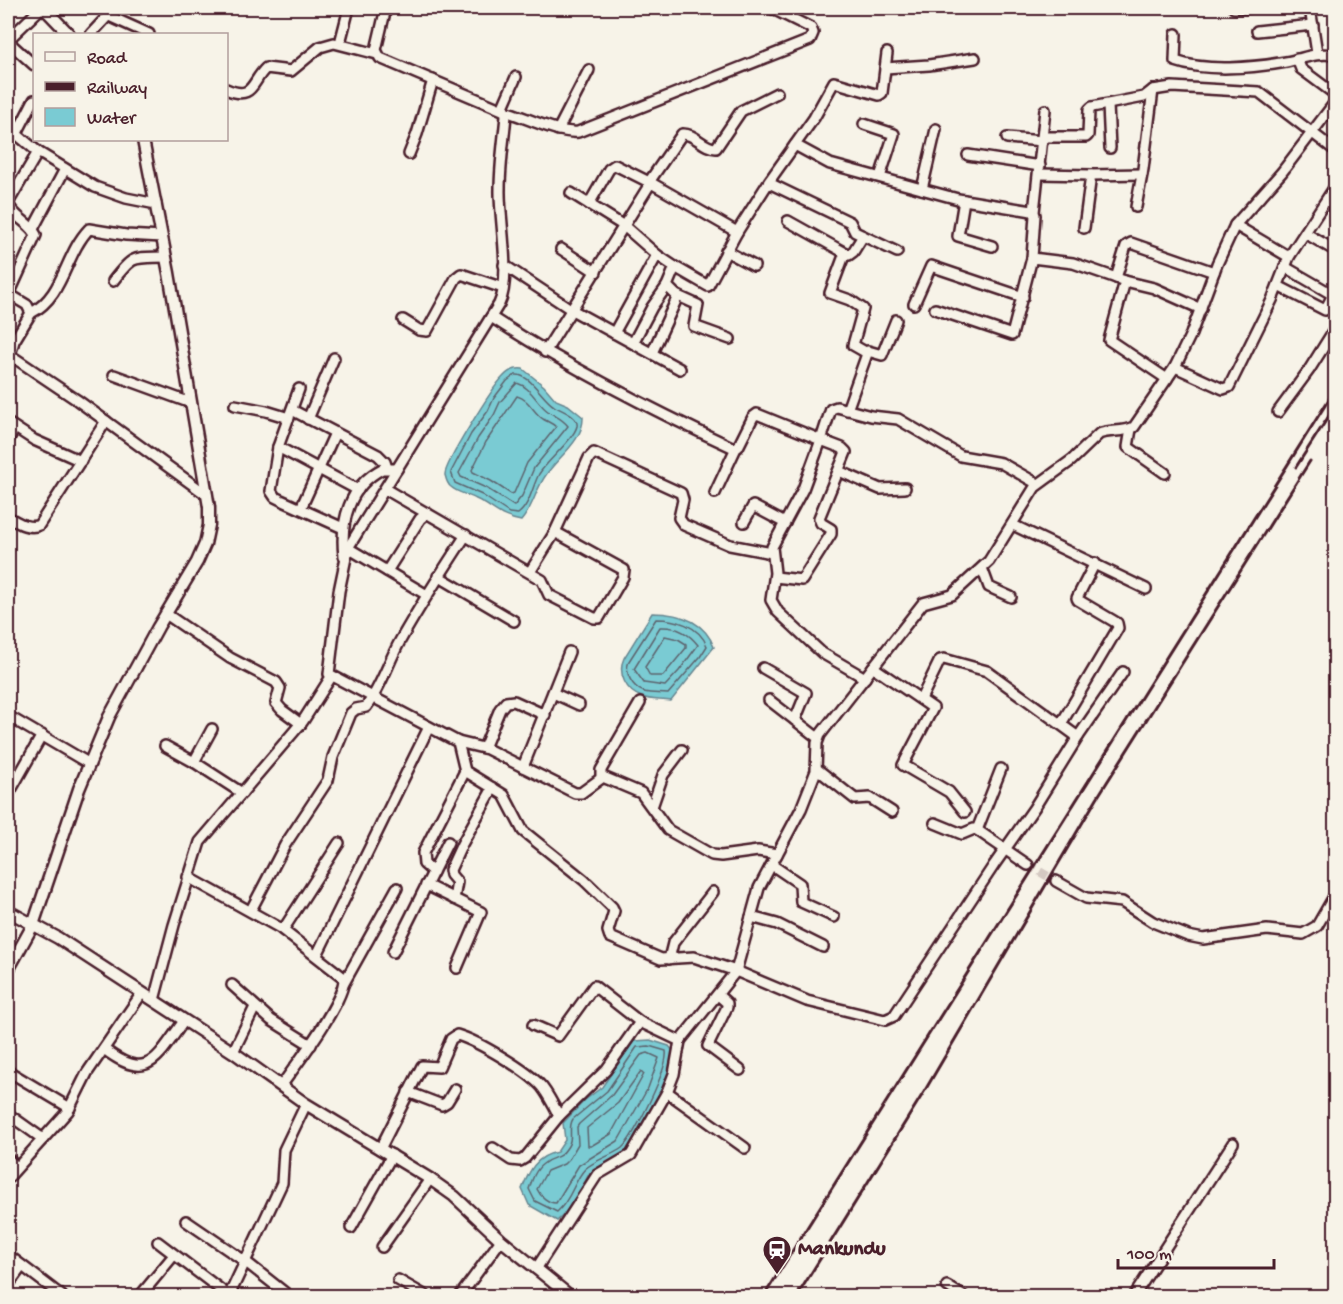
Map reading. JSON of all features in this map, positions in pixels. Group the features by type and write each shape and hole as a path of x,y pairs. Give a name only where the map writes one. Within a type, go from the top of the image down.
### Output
{"street":[{"path":"33,64 12,45 10,38 43,8 68,33"},
{"path":"100,26 116,8"},
{"path":"340,44 349,8"},
{"path":"377,54 386,8"},
{"path":"228,89 245,93 251,90 266,68 291,71 320,47 334,43 377,54 385,61 504,110 558,130 573,133 810,40 813,30 790,12 771,8"},
{"path":"1234,8 1248,8"},
{"path":"1310,8 1317,53"},
{"path":"1257,31 1313,25"},
{"path":"100,26 143,33"},
{"path":"1176,34 1175,61 1198,67 1269,64 1317,53 1335,55"},
{"path":"572,193 624,226 657,255 708,286 737,232 814,118 834,82 881,94 887,53"},
{"path":"885,68 929,65 975,58"},
{"path":"1297,59 1301,69 1335,95"},
{"path":"558,130 589,70"},
{"path":"516,77 504,110 506,115 501,175 504,265 501,300 392,468 385,489 348,548 339,591 334,643 328,671 331,677 458,742 483,748 578,793 601,778 605,778 641,794 671,832 712,855 758,851 777,854"},
{"path":"409,154 433,80"},
{"path":"1006,138 1086,137 1089,110 1092,107 1144,97 1153,90 1175,87 1259,92 1335,151"},
{"path":"1136,207 1153,90"},
{"path":"545,352 682,134 687,134 711,148 716,148 741,111 777,93"},
{"path":"1165,473 1131,450 1128,445 1131,429 1175,367 1202,309 1214,272 1235,225 1282,172 1335,101"},
{"path":"16,133 33,102"},
{"path":"1108,105 1110,148"},
{"path":"935,309 1012,335 1032,258 1034,212 1045,110"},
{"path":"864,124 894,134 880,177"},
{"path":"8,127 38,152 102,191 156,204"},
{"path":"922,189 936,129"},
{"path":"8,970 33,925 88,763 109,717 197,562 205,544 209,525 207,495 192,403 143,141"},
{"path":"795,145 830,164 964,200 1034,212"},
{"path":"31,313 31,309 11,293 12,286 36,235 33,229 10,210 8,203 38,152"},
{"path":"968,154 1040,170 1091,174 1142,174"},
{"path":"589,204 609,169 615,165 737,232"},
{"path":"33,229 65,169"},
{"path":"1084,228 1091,174"},
{"path":"769,183 850,222 855,232 897,252"},
{"path":"1175,367 1226,390 1278,286 1289,257 1335,185"},
{"path":"964,200 958,236 992,246"},
{"path":"1326,201 1335,207"},
{"path":"788,221 845,254 853,252 863,236"},
{"path":"1235,225 1289,257"},
{"path":"162,237 126,235 89,229 51,297 31,313 14,341 9,357 106,421 207,495"},
{"path":"1305,233 1335,251"},
{"path":"1167,379 1109,340 1126,246 1131,243 1214,272"},
{"path":"561,249 596,272"},
{"path":"726,251 754,266"},
{"path":"845,254 830,293 850,300 863,309 853,345 867,353 870,351 882,355 896,320"},
{"path":"614,333 657,255"},
{"path":"113,281 134,258 166,256"},
{"path":"1032,258 1073,263 1154,288 1202,309"},
{"path":"504,265 572,309 680,369"},
{"path":"914,304 931,266 1023,297"},
{"path":"633,343 652,307 667,286 675,267"},
{"path":"1278,286 1324,310 1332,297 1330,293 1286,267"},
{"path":"404,320 419,330 427,331 460,274 503,288"},
{"path":"667,286 678,296 698,305 694,326 730,339"},
{"path":"652,353 678,296"},
{"path":"491,317 545,352 685,426 736,448"},
{"path":"1278,412 1335,327"},
{"path":"848,410 867,353"},
{"path":"308,419 334,358"},
{"path":"114,375 192,403"},
{"path":"299,389 278,447 271,491 275,497 343,528"},
{"path":"235,405 308,419 378,455 392,468"},
{"path":"865,678 822,653 778,612 771,600 775,577 772,547 803,489 833,407 871,416 898,419 957,454 1001,464 1038,484"},
{"path":"715,493 736,448 753,417 757,414 846,452 819,518 821,523 831,530 831,534 802,580 775,577"},
{"path":"8,517 30,526 39,525 106,421"},
{"path":"8,440 11,425 34,440 81,461"},
{"path":"536,1269 597,1175 631,1155 667,1092 674,1074 680,1041 736,971 759,888 801,809 817,769 818,738 925,601 952,595 992,558 1038,484 1076,458 1100,434 1131,429"},
{"path":"301,508 335,433"},
{"path":"278,447 358,490"},
{"path":"530,572 555,532 589,458 594,453 681,493 683,500 679,518 684,525 730,545 772,553"},
{"path":"345,561 343,528 346,513 358,490 377,471 392,468"},
{"path":"839,471 880,489 905,488"},
{"path":"385,489 530,572 545,583 552,597 594,618 599,618 623,577 624,570 555,532"},
{"path":"744,522 753,506 785,523"},
{"path":"387,571 420,519 427,513"},
{"path":"1013,525 1146,589"},
{"path":"251,910 285,845 328,780 333,757 351,713 356,709 366,707 373,698 399,644 438,576 466,535"},
{"path":"348,548 427,595"},
{"path":"1060,724 1118,628 1117,623 1077,598 1095,563"},
{"path":"982,568 989,587 1011,597"},
{"path":"438,576 514,621"},
{"path":"166,614 230,658 276,682 280,688 276,703 301,724"},
{"path":"523,766 569,652"},
{"path":"921,699 940,660 944,658 987,671 1078,737"},
{"path":"873,667 930,705 932,711 903,765 949,792 965,812"},
{"path":"763,668 806,693 795,720"},
{"path":"465,771 507,798 520,827 527,836 584,880 612,908 614,911 608,934 610,937 661,959 690,956 736,971 807,1001 878,1019 891,1019 1123,672"},
{"path":"154,1000 200,842 301,724 331,677"},
{"path":"553,693 579,705"},
{"path":"769,700 818,738"},
{"path":"483,748 500,709 506,702 514,701 545,715"},
{"path":"601,778 602,770 640,703"},
{"path":"8,716 88,763"},
{"path":"317,955 429,727"},
{"path":"194,762 212,729"},
{"path":"8,795 42,735"},
{"path":"433,872 424,864 422,856 465,771 458,742"},
{"path":"165,746 242,793"},
{"path":"652,807 663,774 682,750"},
{"path":"817,769 855,799 870,798 892,812"},
{"path":"977,830 1001,769"},
{"path":"454,899 458,882 450,873 460,848 493,789"},
{"path":"935,824 962,834 977,830 1028,865"},
{"path":"432,835 460,848"},
{"path":"393,952 448,842"},
{"path":"283,930 339,843"},
{"path":"772,865 800,884 801,902 834,917"},
{"path":"188,877 251,910 283,930 342,974 344,983"},
{"path":"1056,881 1086,898 1122,902 1153,922 1188,936 1203,939 1267,930 1303,934 1317,926 1335,893"},
{"path":"426,885 479,911 481,915 457,968"},
{"path":"281,1086 311,1045 397,888"},
{"path":"669,959 673,943 713,892"},
{"path":"8,911 54,935 233,1052 306,1104 430,1179 454,1196 501,1240 570,1296"},
{"path":"751,917 777,924 823,948"},
{"path":"232,986 271,1020 311,1045"},
{"path":"533,1025 558,1036 594,986 640,1022 680,1041"},
{"path":"8,1178 70,1108 82,1082 142,993"},
{"path":"718,995 728,1007 708,1046 740,1070"},
{"path":"233,1052 255,1007"},
{"path":"104,1049 131,1066 146,1064 163,1049 184,1021"},
{"path":"493,1148 511,1160 520,1161 559,1116 606,1070 640,1022"},
{"path":"380,1149 422,1066 439,1068 451,1039 457,1035 479,1045 535,1081 548,1095 559,1116"},
{"path":"8,1071 70,1108"},
{"path":"408,1092 442,1105 447,1102 454,1089"},
{"path":"667,1092 745,1148"},
{"path":"158,1242 229,1296 282,1183 284,1150 306,1104"},
{"path":"8,1114 43,1138"},
{"path":"1134,1296 1233,1143"},
{"path":"351,1228 392,1155"},
{"path":"8,1159 17,1167"},
{"path":"382,1247 430,1179"},
{"path":"186,1221 246,1262 289,1296"},
{"path":"460,1296 501,1240"},
{"path":"8,1255 62,1296"},
{"path":"140,1296 174,1255"},
{"path":"8,1285 22,1266"},
{"path":"398,1280 426,1296"},
{"path":"947,1286 963,1296"}],"water":[{"path":"523,369 544,386 556,400 568,405 583,417 575,441 546,475 521,521 502,515 482,502 454,489 449,485 445,475 460,442 497,384 509,372"},
{"path":"652,613 681,617 697,624 710,638 714,647 671,701 636,695 627,686 622,676 624,658"},
{"path":"650,1040 669,1046 673,1051 672,1064 660,1095 627,1152 589,1174 571,1208 557,1221 529,1205 522,1189 534,1165 544,1157 557,1152 565,1140 563,1123 585,1100 602,1087 634,1041"}],"tunnel":[{"path":"1028,865 1056,881"}],"railway":[{"path":"764,1296 1336,388"},
{"path":"1296,467 1336,405"},
{"path":"797,1296 924,1092 1097,798 1310,461"}],"place":[{"name":"Mankundu","path":"777,1276"}]}
